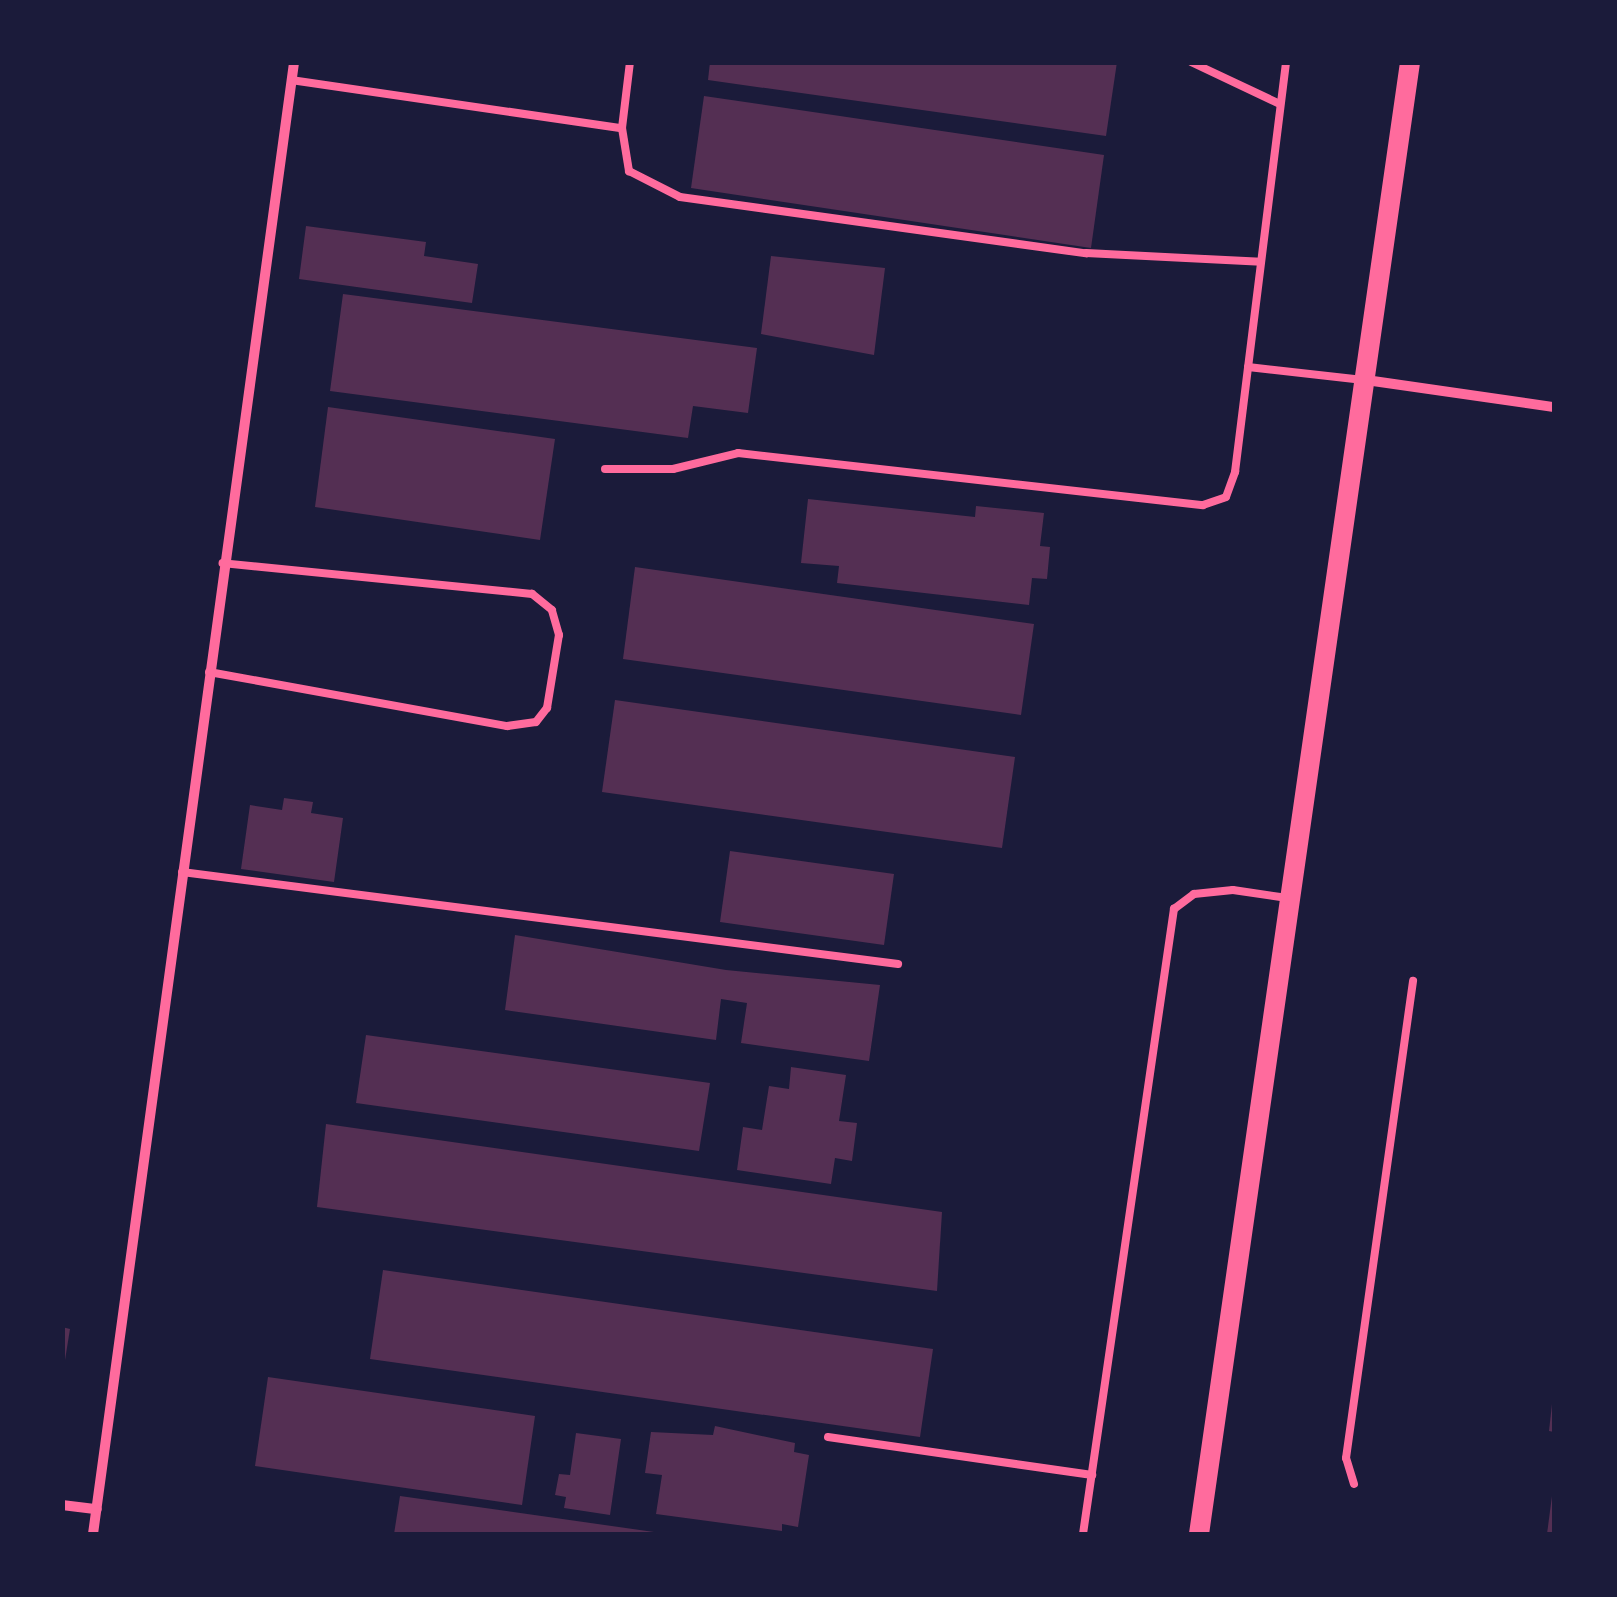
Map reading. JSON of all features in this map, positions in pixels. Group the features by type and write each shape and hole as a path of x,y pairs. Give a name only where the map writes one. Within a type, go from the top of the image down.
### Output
{"main road":[{"path":"1199,1534 1410,62"}],"street":[{"path":"93,1534 294,62"},
{"path":"1366,380 1554,407"},
{"path":"62,1504 96,1509"}],"lane":[{"path":"630,62 622,128 629,171 680,197 1086,253 1261,262"},
{"path":"1191,62 1280,104"},
{"path":"605,469 673,469 738,454 1203,505 1226,497 1235,472 1286,62"},
{"path":"291,80 622,128"},
{"path":"1248,366 1366,380"},
{"path":"209,672 507,726 536,722 546,708 559,635 552,610 532,594 224,563"},
{"path":"182,872 898,964"},
{"path":"1084,1534 1174,909 1194,894 1233,890 1290,898"},
{"path":"1354,1484 1346,1458 1414,981"},
{"path":"828,1437 1092,1474"}],"building":[{"path":"710,62 1117,62 1106,136 708,80"},
{"path":"704,96 1104,155 1091,248 691,188"},
{"path":"306,226 426,242 424,256 478,264 472,303 299,279"},
{"path":"771,256 885,268 874,355 761,334"},
{"path":"343,294 757,348 748,413 693,406 688,438 330,391"},
{"path":"328,407 555,439 540,540 315,507"},
{"path":"808,499 975,517 976,506 1044,513 1040,546 1050,547 1047,579 1032,578 1029,605 837,583 839,566 801,563"},
{"path":"635,567 1034,624 1021,715 623,659"},
{"path":"615,700 1015,757 1002,848 602,792"},
{"path":"284,798 313,802 311,813 343,818 334,882 241,869 250,805 282,810"},
{"path":"730,851 894,874 884,945 720,922"},
{"path":"515,935 726,970 880,985 869,1061 741,1043 747,1003 721,999 716,1040 505,1010"},
{"path":"366,1035 710,1083 699,1151 356,1103"},
{"path":"791,1067 846,1075 839,1121 857,1123 852,1161 835,1158 831,1184 737,1170 743,1127 762,1130 769,1086 789,1089"},
{"path":"326,1124 942,1212 937,1291 317,1207"},
{"path":"383,1270 933,1349 920,1437 370,1359"},
{"path":"62,1327 70,1329 65,1360 62,1360"},
{"path":"268,1377 535,1416 522,1505 255,1466"},
{"path":"1554,1405 1554,1432 1549,1431"},
{"path":"715,1426 795,1443 794,1452 809,1455 798,1527 782,1524 782,1531 656,1514 662,1475 645,1473 651,1432 713,1435"},
{"path":"576,1433 621,1439 610,1515 564,1508 566,1497 555,1495 559,1474 570,1475"},
{"path":"400,1496 654,1532 654,1534 394,1534"},
{"path":"1552,1496 1554,1534 1547,1534"}]}
